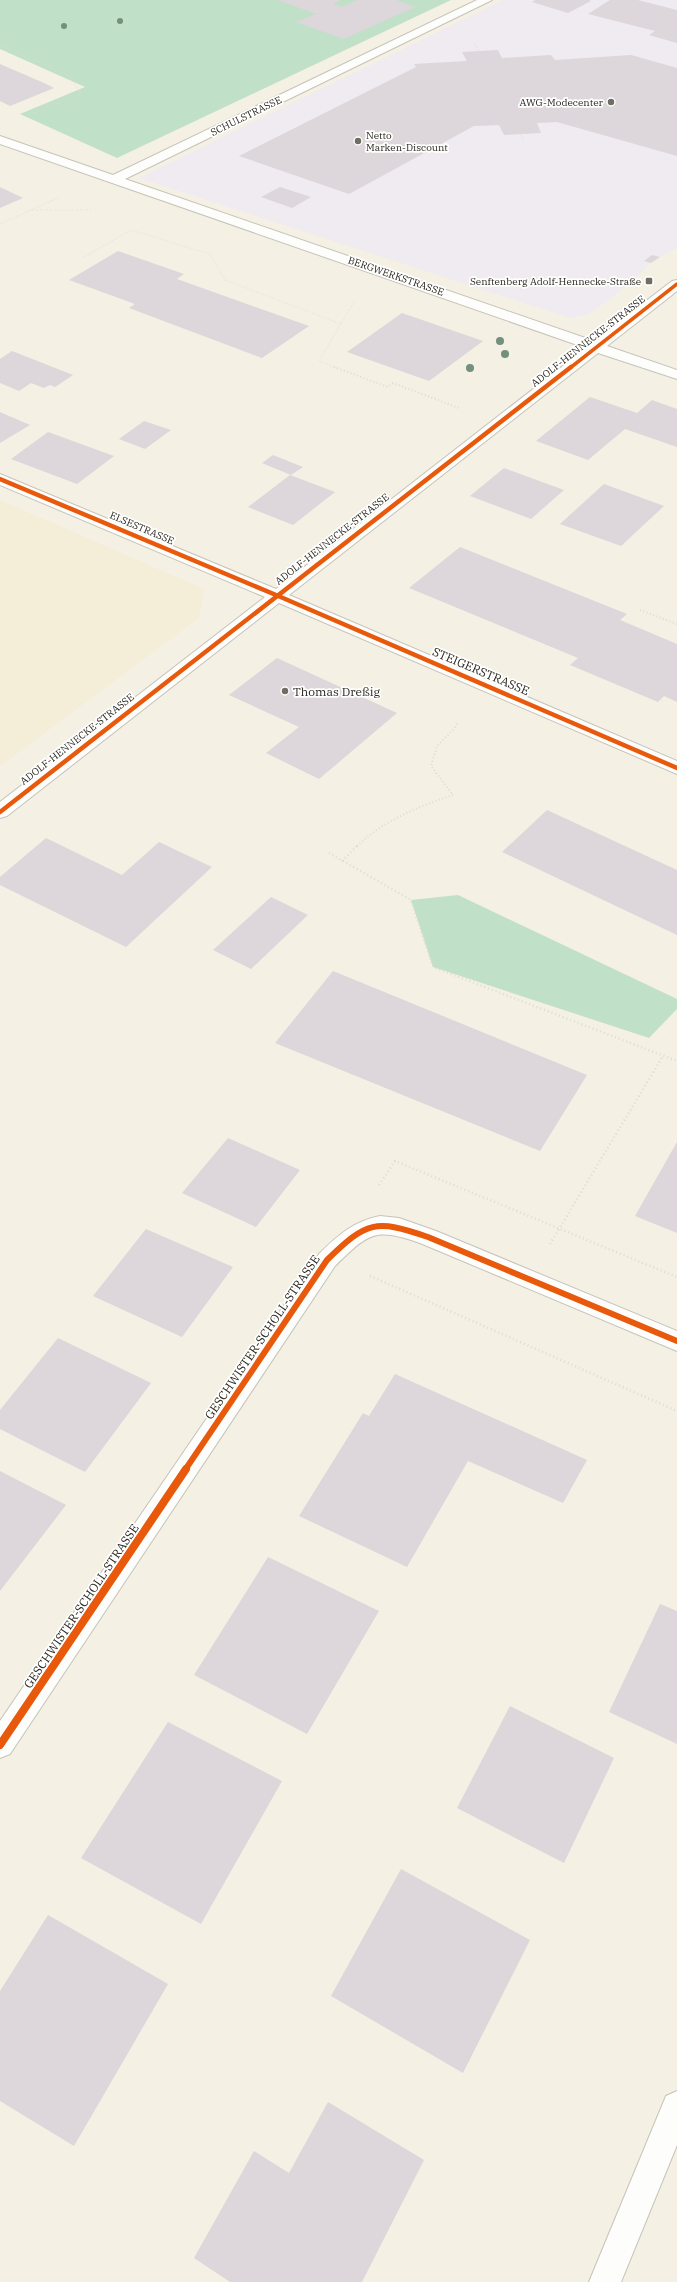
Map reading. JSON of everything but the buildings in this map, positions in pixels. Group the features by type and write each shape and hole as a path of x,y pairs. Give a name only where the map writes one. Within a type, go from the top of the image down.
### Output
{"street":[{"name":"SCHULSTRASSE","path":"112,178 486,0"},
{"path":"0,140 112,178"},
{"name":"BERGWERKSTRASSE","path":"112,178 677,375"},
{"name":"ADOLF-HENNECKE-STRASSE","path":"0,812 276,595 677,284"},
{"name":"ELSESTRASSE","path":"0,479 276,595"},
{"name":"STEIGERSTRASSE","path":"276,595 677,768"},
{"name":"GESCHWISTER-SCHOLL-STRASSE","path":"0,1745 327,1260 348,1239 365,1228 388,1225 428,1237 677,1341"},
{"path":"605,2282 677,2107"}],"path":[{"path":"0,45 70,76 80,94 29,115"},
{"path":"521,135 524,142"},
{"path":"0,224 112,178"},
{"path":"84,257 131,230 210,254 225,280 341,324"},
{"path":"373,269 319,362 388,387 393,383 498,423"},
{"path":"640,610 677,624"},
{"path":"342,861 368,836 420,806 453,795 431,766 436,746 454,729 458,722"},
{"path":"329,853 411,900 434,967 677,1061"},
{"path":"528,1280 663,1056"},
{"path":"327,1260 366,1275 677,1410"}],"shaded area":[{"path":"503,0 677,0 677,248 660,257 652,255 644,260 651,263 630,283 588,315 570,318 139,178"},
{"path":"0,500 204,589 199,618 0,766"}],"green space":[{"path":"0,0 451,0 117,158 20,114 85,87 0,49"},
{"path":"458,895 677,999 677,1009 649,1038 433,967 411,900"}],"cycle path":[{"path":"0,812 677,284"},
{"path":"0,479 276,595 677,768"},
{"path":"0,1745 327,1260 347,1241 363,1230 380,1225 390,1225 409,1230 677,1341"}],"place":[{"name":"AWG-Modecenter","path":"611,102"},
{"name":"Netto Marken-Discount","path":"358,141"},
{"name":"Senftenberg Adolf-Hennecke-Straße","path":"649,281"},
{"name":"Thomas Dreßig","path":"285,691"}]}
